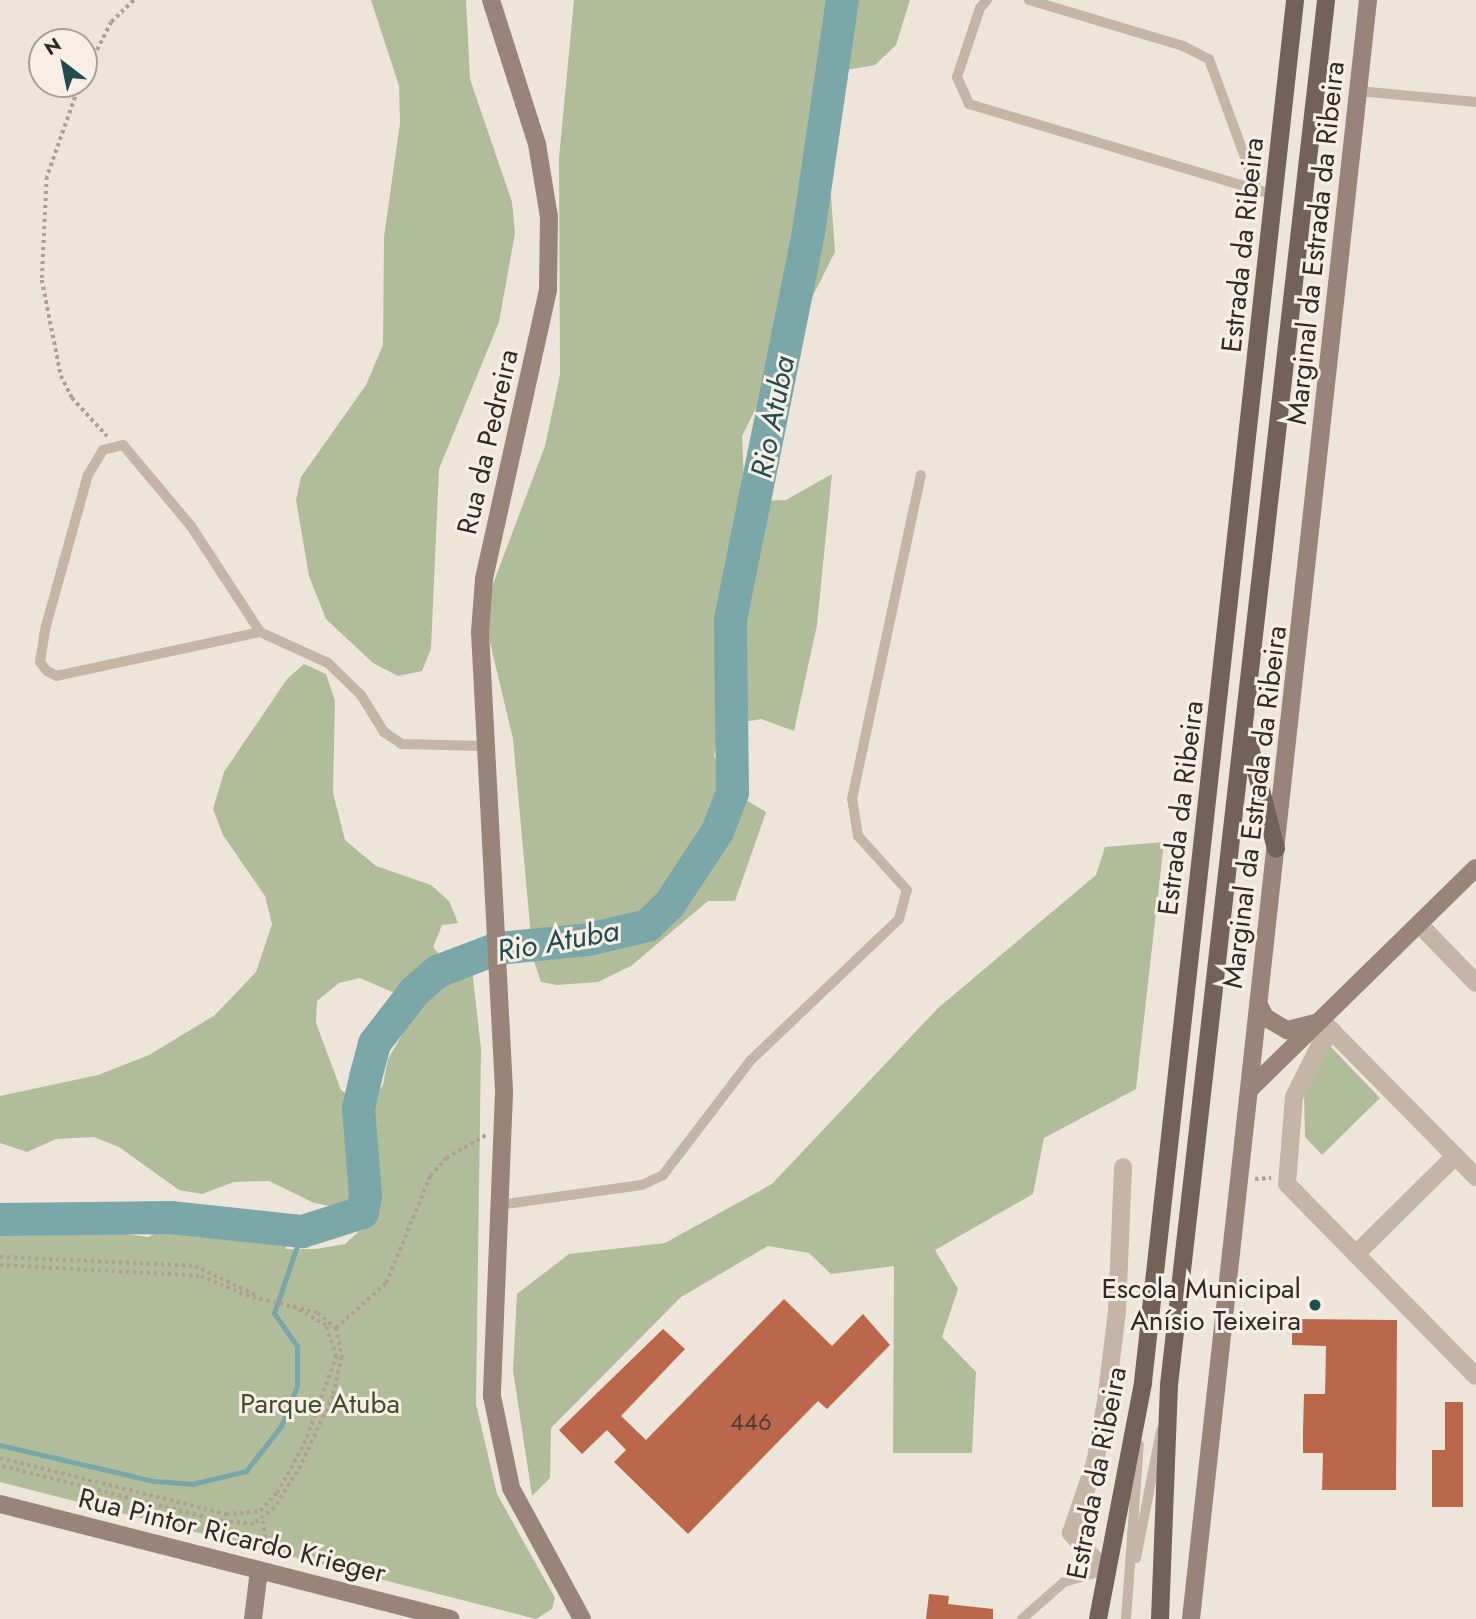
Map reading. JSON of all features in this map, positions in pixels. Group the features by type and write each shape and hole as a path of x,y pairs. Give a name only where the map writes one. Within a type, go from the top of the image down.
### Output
{"main road":[{"name":"Rua da Pedreira","path":"491,0 537,144 549,217 548,290 484,579 482,746 490,904 499,992 504,1127 499,1205 496,1428 521,1511 582,1619"},
{"name":"Estrada da Ribeira","path":"1098,1619 1104,1570 1143,1382 1266,192 1295,0"},
{"name":"Estrada da Ribeira","path":"1160,1619 1169,1385 1246,733 1326,0"},
{"name":"Marginal da Estrada da Ribeira","path":"1191,1619 1368,0"},
{"path":"1246,733 1276,849"},
{"path":"1250,1089 1326,1025 1419,924 1476,868"},
{"path":"1259,1005 1265,1017 1287,1030 1326,1025"},
{"name":"Rua Pintor Ricardo Krieger","path":"0,1504 451,1619"},
{"path":"253,1619 266,1572"}],"street":[{"path":"1419,924 1476,983"},
{"path":"1476,1177 1326,1025 1320,1045 1294,1097 1287,1184 1476,1377"},
{"path":"1356,1254 1455,1156"},
{"path":"1104,1570 1071,1533 1092,1475 1106,1402 1123,1167"}],"lane":[{"path":"988,0 979,8 957,77 969,104 1266,192"},
{"path":"1029,0 1182,46 1209,60 1266,192"},
{"path":"1358,91 1476,102"},
{"path":"260,632 57,676 47,671 40,662 46,626 88,475 114,444 123,445 191,526 260,632 328,663 361,695 384,732 401,744 482,746"},
{"path":"499,1205 642,1185 663,1175 751,1060 899,919 907,890 858,836 852,799 921,475"},
{"path":"1126,1614 1143,1382"},
{"path":"1126,1614 1169,1385"},
{"path":"1022,1619 1064,1583 1104,1570"}],"path":[{"path":"98,48 111,22 134,0"},
{"path":"75,98 47,177 42,279 61,376 72,398 114,444"},
{"path":"335,1328 386,1283 430,1175 446,1158 504,1127"},
{"path":"1252,1180 1272,1178"},
{"path":"0,1257 195,1266 257,1295"},
{"path":"0,1265 201,1276 318,1313 335,1328 342,1357 333,1396 301,1466 263,1521 266,1572"},
{"path":"0,1458 226,1514 260,1511 304,1444 336,1357 326,1326 290,1305"},
{"path":"0,1466 223,1522 263,1521"}],"green space":[{"path":"371,0 466,0 470,79 512,202 515,233 499,322 439,469 431,649 422,671 398,676 373,663 326,619 309,576 296,500 301,477 366,385 383,345 384,237 400,123 399,86"},
{"path":"574,0 910,0 896,45 875,65 834,72 814,92 808,121 830,182 835,252 742,436 744,483 760,501 786,500 832,474 817,625 794,731 761,719 744,722 717,742 714,756 728,789 766,812 735,901 708,901 631,966 598,982 557,985 541,982 533,958 513,739 488,634 490,592 545,446 560,375 559,158"},
{"name":"Parque Atuba","path":"304,664 326,674 335,701 333,793 345,840 376,866 431,885 449,901 458,923 442,925 433,947 453,971 464,965 472,969 481,1049 476,1404 497,1494 555,1598 552,1609 536,1619 0,1482 0,1234 87,1231 92,1224 112,1222 125,1234 148,1237 166,1228 177,1235 182,1224 201,1226 205,1235 267,1232 285,1241 286,1249 316,1249 345,1244 368,1223 358,1225 342,1208 314,1203 269,1181 234,1182 202,1194 179,1190 119,1147 94,1137 56,1139 27,1152 0,1143 0,1096 98,1075 149,1055 215,1015 256,972 272,924 265,896 223,835 213,809 224,772 287,679","holes":["360,978 420,1004 388,1059 383,1085 367,1108 341,1090 316,1023 317,1001 339,983"]},
{"path":"1164,842 1136,1089 1044,1138 1033,1194 935,1250 958,1289 942,1337 976,1372 972,1453 893,1453 894,1266 831,1274 809,1253 768,1246 681,1297 551,1428 550,1478 532,1496 513,1370 517,1294 569,1254 665,1243 772,1184 938,1008 1096,875 1105,847"},
{"path":"1330,1046 1380,1098 1322,1155 1305,1137 1304,1093"}],"building":[{"path":"784,1299 832,1346 863,1314 890,1345 827,1409 818,1401 688,1534 614,1462 626,1450 607,1430 582,1454 559,1430 663,1329 685,1349 621,1416 646,1440"},
{"path":"1292,1319 1397,1320 1396,1490 1322,1490 1323,1453 1303,1453 1304,1394 1325,1394 1326,1346 1292,1345"},
{"path":"1445,1402 1463,1402 1463,1507 1432,1507 1432,1450 1445,1450"},
{"path":"929,1594 949,1596 948,1604 993,1609 993,1619 926,1619"}],"waterway":[{"name":"Rio Atuba","path":"0,1219 170,1217 302,1231 362,1212 365,1195 358,1108 365,1077 374,1043 414,991 437,971 497,948 588,939 647,925 669,904 717,831 732,792 730,619 808,232 842,0"},
{"path":"0,1445 153,1481 192,1484 246,1471 281,1426 297,1386 297,1346 274,1313 302,1231"}],"place":[{"name":"Escola Municipal Anísio Teixeira","path":"1315,1305"}]}
